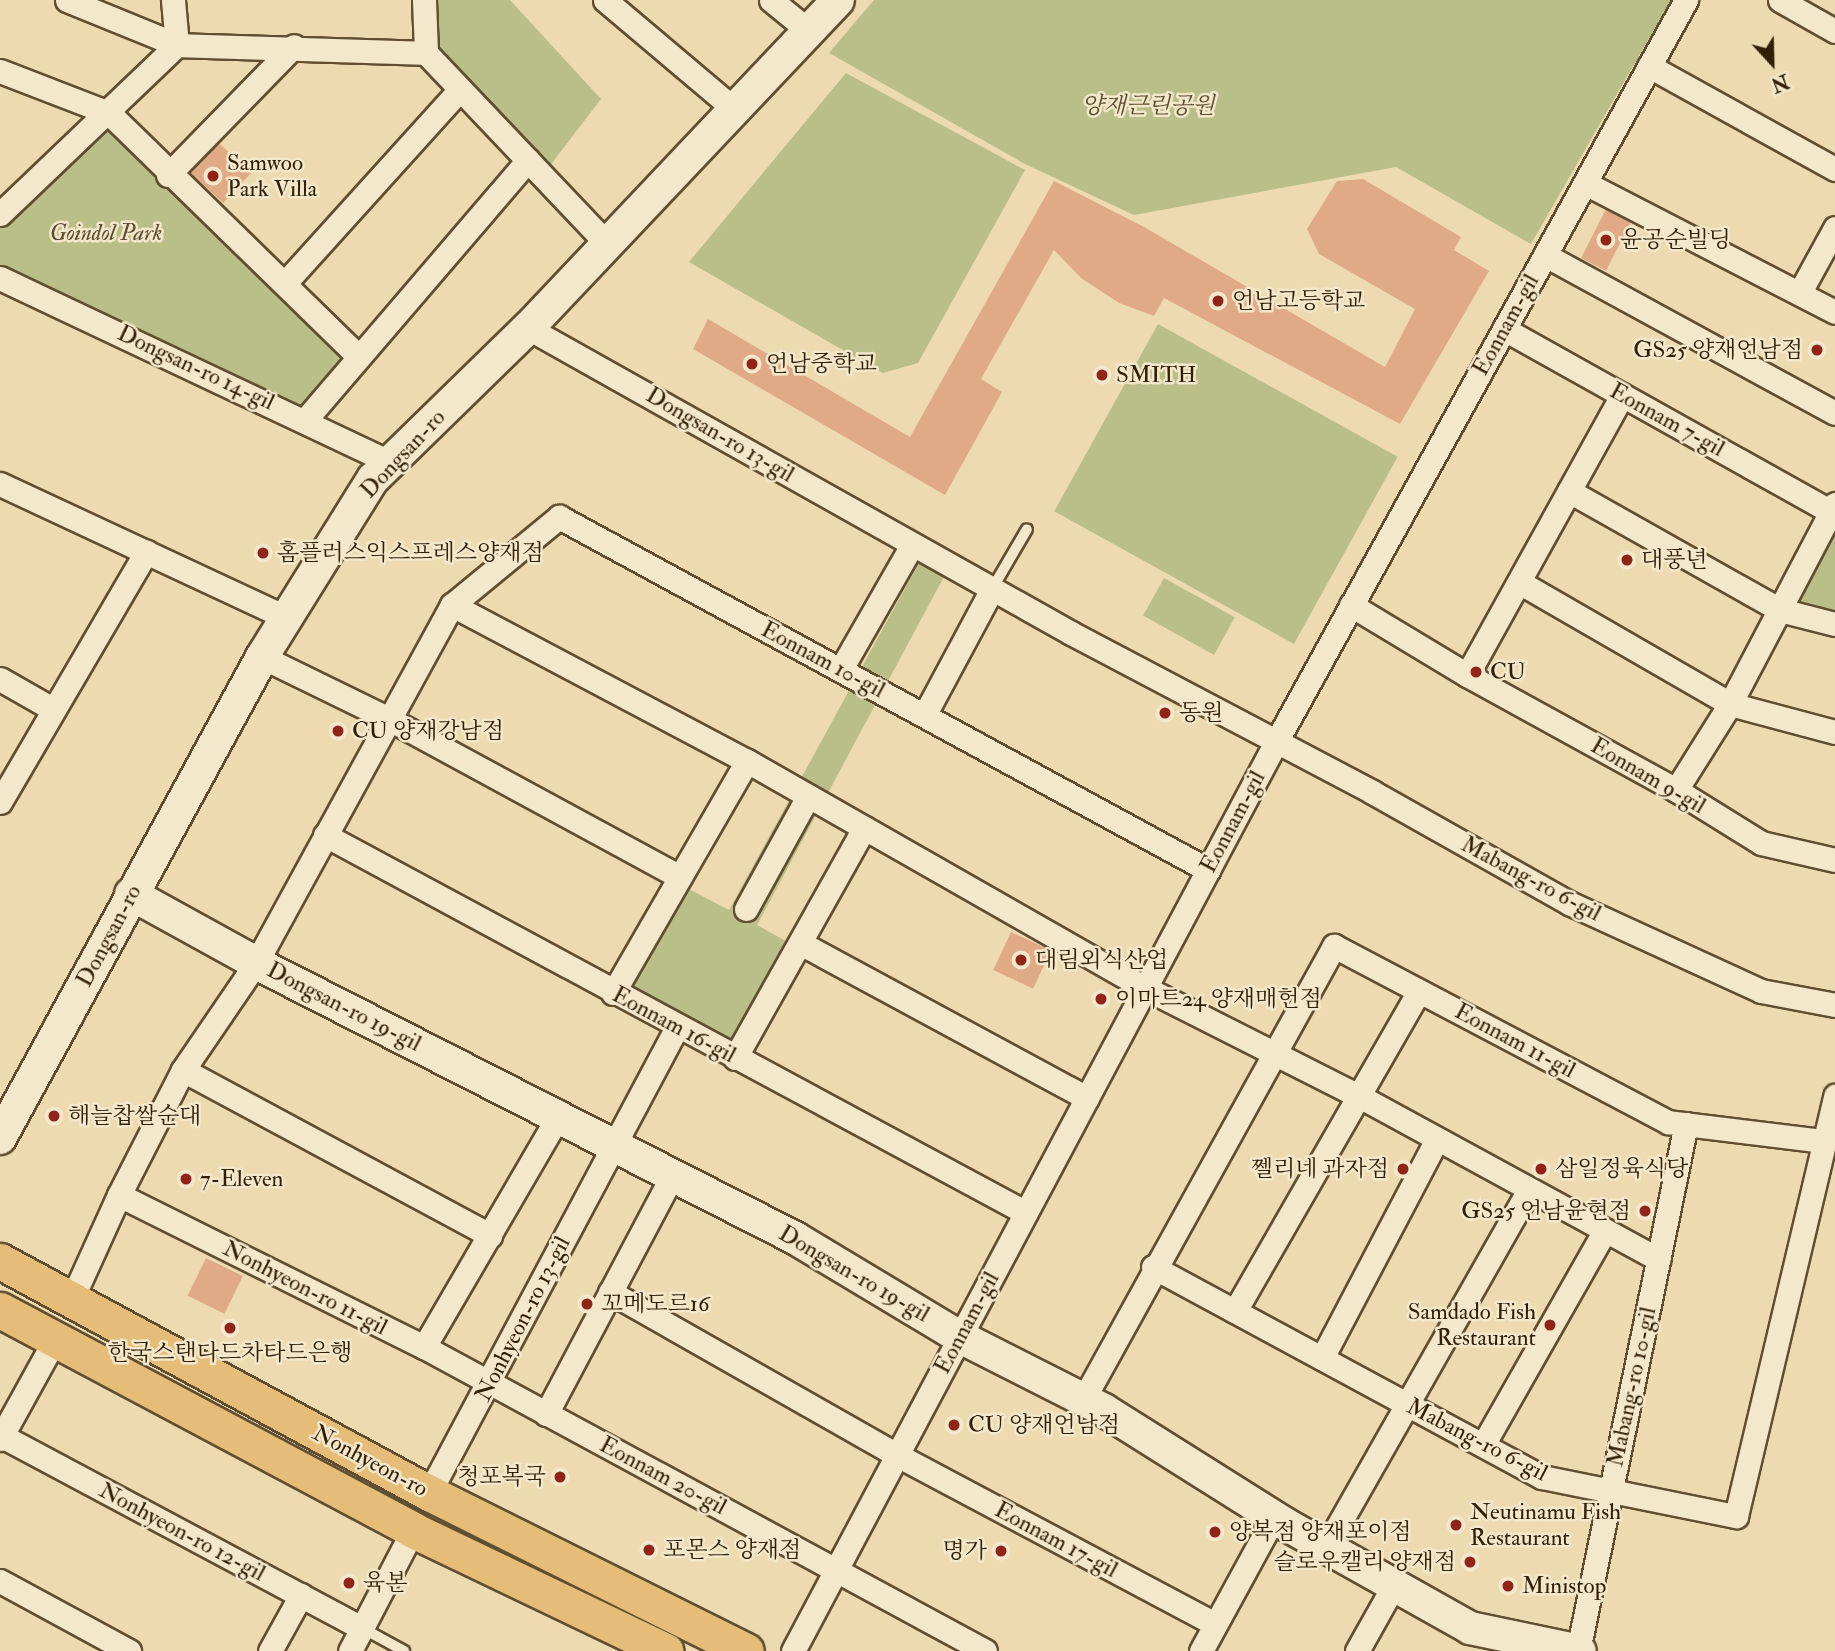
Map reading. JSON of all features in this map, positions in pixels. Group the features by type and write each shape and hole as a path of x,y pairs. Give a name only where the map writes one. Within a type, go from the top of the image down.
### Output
{"main road":[{"name":"Nonhyeon-ro","path":"0,1261 429,1493 746,1651"},
{"name":"Nonhyeon-ro","path":"0,1310 413,1530 666,1651"}],"street":[{"path":"67,0 177,44 294,46 426,53"},
{"path":"173,0 177,44"},
{"path":"424,0 426,53 607,244"},
{"path":"605,0 734,110"},
{"path":"771,0 809,31"},
{"name":"Dongsan-ro","path":"0,1138 262,657 373,480 528,328 838,0"},
{"name":"Eonnam-gil","path":"793,1651 1276,741 1686,0"},
{"path":"1780,0 1835,31"},
{"path":"0,214 177,44"},
{"path":"168,175 294,46"},
{"path":"1649,66 1835,169"},
{"path":"0,71 108,113 168,175 285,283 359,357"},
{"path":"285,283 460,89"},
{"path":"306,419 527,160"},
{"path":"1584,183 1835,312"},
{"path":"1800,292 1835,228"},
{"path":"1545,255 1835,413"},
{"name":"Dongsan-ro 14-gil","path":"0,278 306,419 390,462"},
{"name":"Dongsan-ro 13-gil","path":"528,328 912,545 1276,741"},
{"name":"Eonnam 7-gil","path":"1504,330 1833,508"},
{"path":"1467,675 1622,395"},
{"path":"0,484 285,617"},
{"path":"1569,491 1780,610 1835,624"},
{"path":"1676,790 1730,704 1833,508"},
{"name":"Eonnam 10-gil","path":"452,605 559,517 1208,870"},
{"path":"841,669 912,545"},
{"path":"0,802 51,708 146,552"},
{"path":"1518,582 1730,704 1835,732"},
{"path":"925,714 992,589"},
{"path":"71,1301 119,1195 183,1070 256,963 452,605 747,761 1145,988 1359,1096 1528,1191 1658,1259"},
{"name":"Eonnam 9-gil","path":"1351,605 1467,675 1676,790 1761,843 1835,860"},
{"path":"262,657 389,719 680,877"},
{"path":"0,679 51,708"},
{"name":"Mabang-ro 6-gil","path":"1276,741 1569,903 1761,991 1835,1005"},
{"path":"613,993 747,761"},
{"path":"746,909 808,796"},
{"path":"735,1058 802,944 864,828"},
{"name":"Eonnam 16-gil","path":"325,835 613,993 1026,1213"},
{"name":"Dongsan-ro 19-gil","path":"131,894 256,963 612,1142 795,1238 960,1337"},
{"path":"802,944 1087,1098"},
{"name":"Eonnam 11-gil","path":"1274,1054 1334,946 1668,1122 1823,1141"},
{"path":"1235,1311 1419,990"},
{"path":"612,1142 677,1027"},
{"path":"1083,1399 1153,1267 1274,1054"},
{"path":"183,1070 490,1236"},
{"name":"Mabang-ro 6-gil","path":"1153,1267 1542,1477 1736,1516 1835,1096"},
{"path":"424,1348 559,1115"},
{"name":"Mabang-ro 10-gil","path":"960,1337 1083,1399 1274,1517 1470,1628 1579,1651 1686,1124"},
{"path":"1322,1358 1437,1139"},
{"name":"Nonhyeon-ro 13-gil","path":"429,1493 490,1384 612,1142"},
{"path":"546,1414 673,1174"},
{"path":"1326,1547 1410,1405 1528,1191"},
{"name":"Nonhyeon-ro 11-gil","path":"119,1195 424,1348 490,1384"},
{"path":"1483,1445 1605,1230"},
{"name":"Eonnam 17-gil","path":"610,1292 897,1455 1215,1624"},
{"name":"Nonhyeon-ro 12-gil","path":"54,1341 1,1437 362,1628"},
{"name":"Eonnam 20-gil","path":"490,1384 985,1651"},
{"path":"1200,1651 1274,1517"},
{"path":"350,1651 413,1530"},
{"path":"0,1581 129,1651"},
{"path":"1357,1651 1394,1585"},
{"path":"270,1651 301,1595"}],"lane":[{"path":"992,589 1027,529"},
{"path":"362,1628 404,1651"}],"green space":[{"path":"424,0 510,0 601,99 542,176 426,53"},
{"name":"양재근린공원","path":"874,0 1671,0 1531,244 1396,167 1134,215 1025,164 829,53"},
{"path":"846,73 1025,170 918,363 883,373 689,262"},
{"name":"Goindol Park","path":"109,113 359,357 306,419 0,278 0,214"},
{"path":"1158,324 1398,457 1294,644 1054,511"},
{"path":"1835,530 1835,612 1795,602"},
{"path":"921,559 946,573 757,925 791,944 736,1042 630,987 685,887 729,910"},
{"path":"1164,578 1235,617 1214,655 1143,616"}],"building":[{"name":"Samwoo Park Villa","path":"219,143 251,173 223,203 191,173"},
{"name":"언남고등학교","path":"1363,179 1461,237 1454,250 1489,271 1400,424 1164,298 1154,316 1119,303 1081,278 1054,250 981,379 1002,392 945,495 693,349 708,319 910,437 1054,181 1144,227 1385,367 1415,309 1319,254 1307,229 1337,181"},
{"name":"윤공순빌딩","path":"1606,209 1631,222 1606,271 1581,258"},
{"name":"대림외식산업","path":"1011,932 1051,951 1033,989 993,970"},
{"path":"206,1258 243,1276 224,1314 188,1296"}],"place":[{"name":"Samwoo Park Villa","path":"213,176"},
{"name":"윤공순빌딩","path":"1606,240"},
{"name":"언남고등학교","path":"1218,301"},
{"name":"GS25 양재언남점","path":"1817,350"},
{"name":"언남중학교","path":"752,364"},
{"name":"SMITH","path":"1102,375"},
{"name":"홈플러스익스프레스양재점","path":"263,553"},
{"name":"대풍년","path":"1627,560"},
{"name":"CU","path":"1476,672"},
{"name":"동원","path":"1165,713"},
{"name":"CU 양재강남점","path":"338,731"},
{"name":"대림외식산업","path":"1021,960"},
{"name":"이마트24 양재매헌점","path":"1101,999"},
{"name":"해늘찹쌀순대","path":"54,1116"},
{"name":"쩰리네 과자점","path":"1403,1169"},
{"name":"삼일정육식당","path":"1541,1169"},
{"name":"7-Eleven","path":"186,1179"},
{"name":"GS25 언남윤현점","path":"1645,1211"},
{"name":"꼬메도르16","path":"587,1304"},
{"name":"Samdado Fish Restaurant","path":"1550,1325"},
{"name":"한국스탠다드차타드은행","path":"230,1328"},
{"name":"CU 양재언남점","path":"954,1425"},
{"name":"청포복국","path":"560,1477"},
{"name":"Neutinamu Fish Restaurant","path":"1456,1525"},
{"name":"양복점 양재포이점","path":"1215,1532"},
{"name":"포몬스 양재점","path":"649,1550"},
{"name":"명가","path":"1001,1551"},
{"name":"슬로우캘리 양재점","path":"1470,1562"},
{"name":"육본","path":"349,1583"},
{"name":"Ministop","path":"1508,1586"}]}
